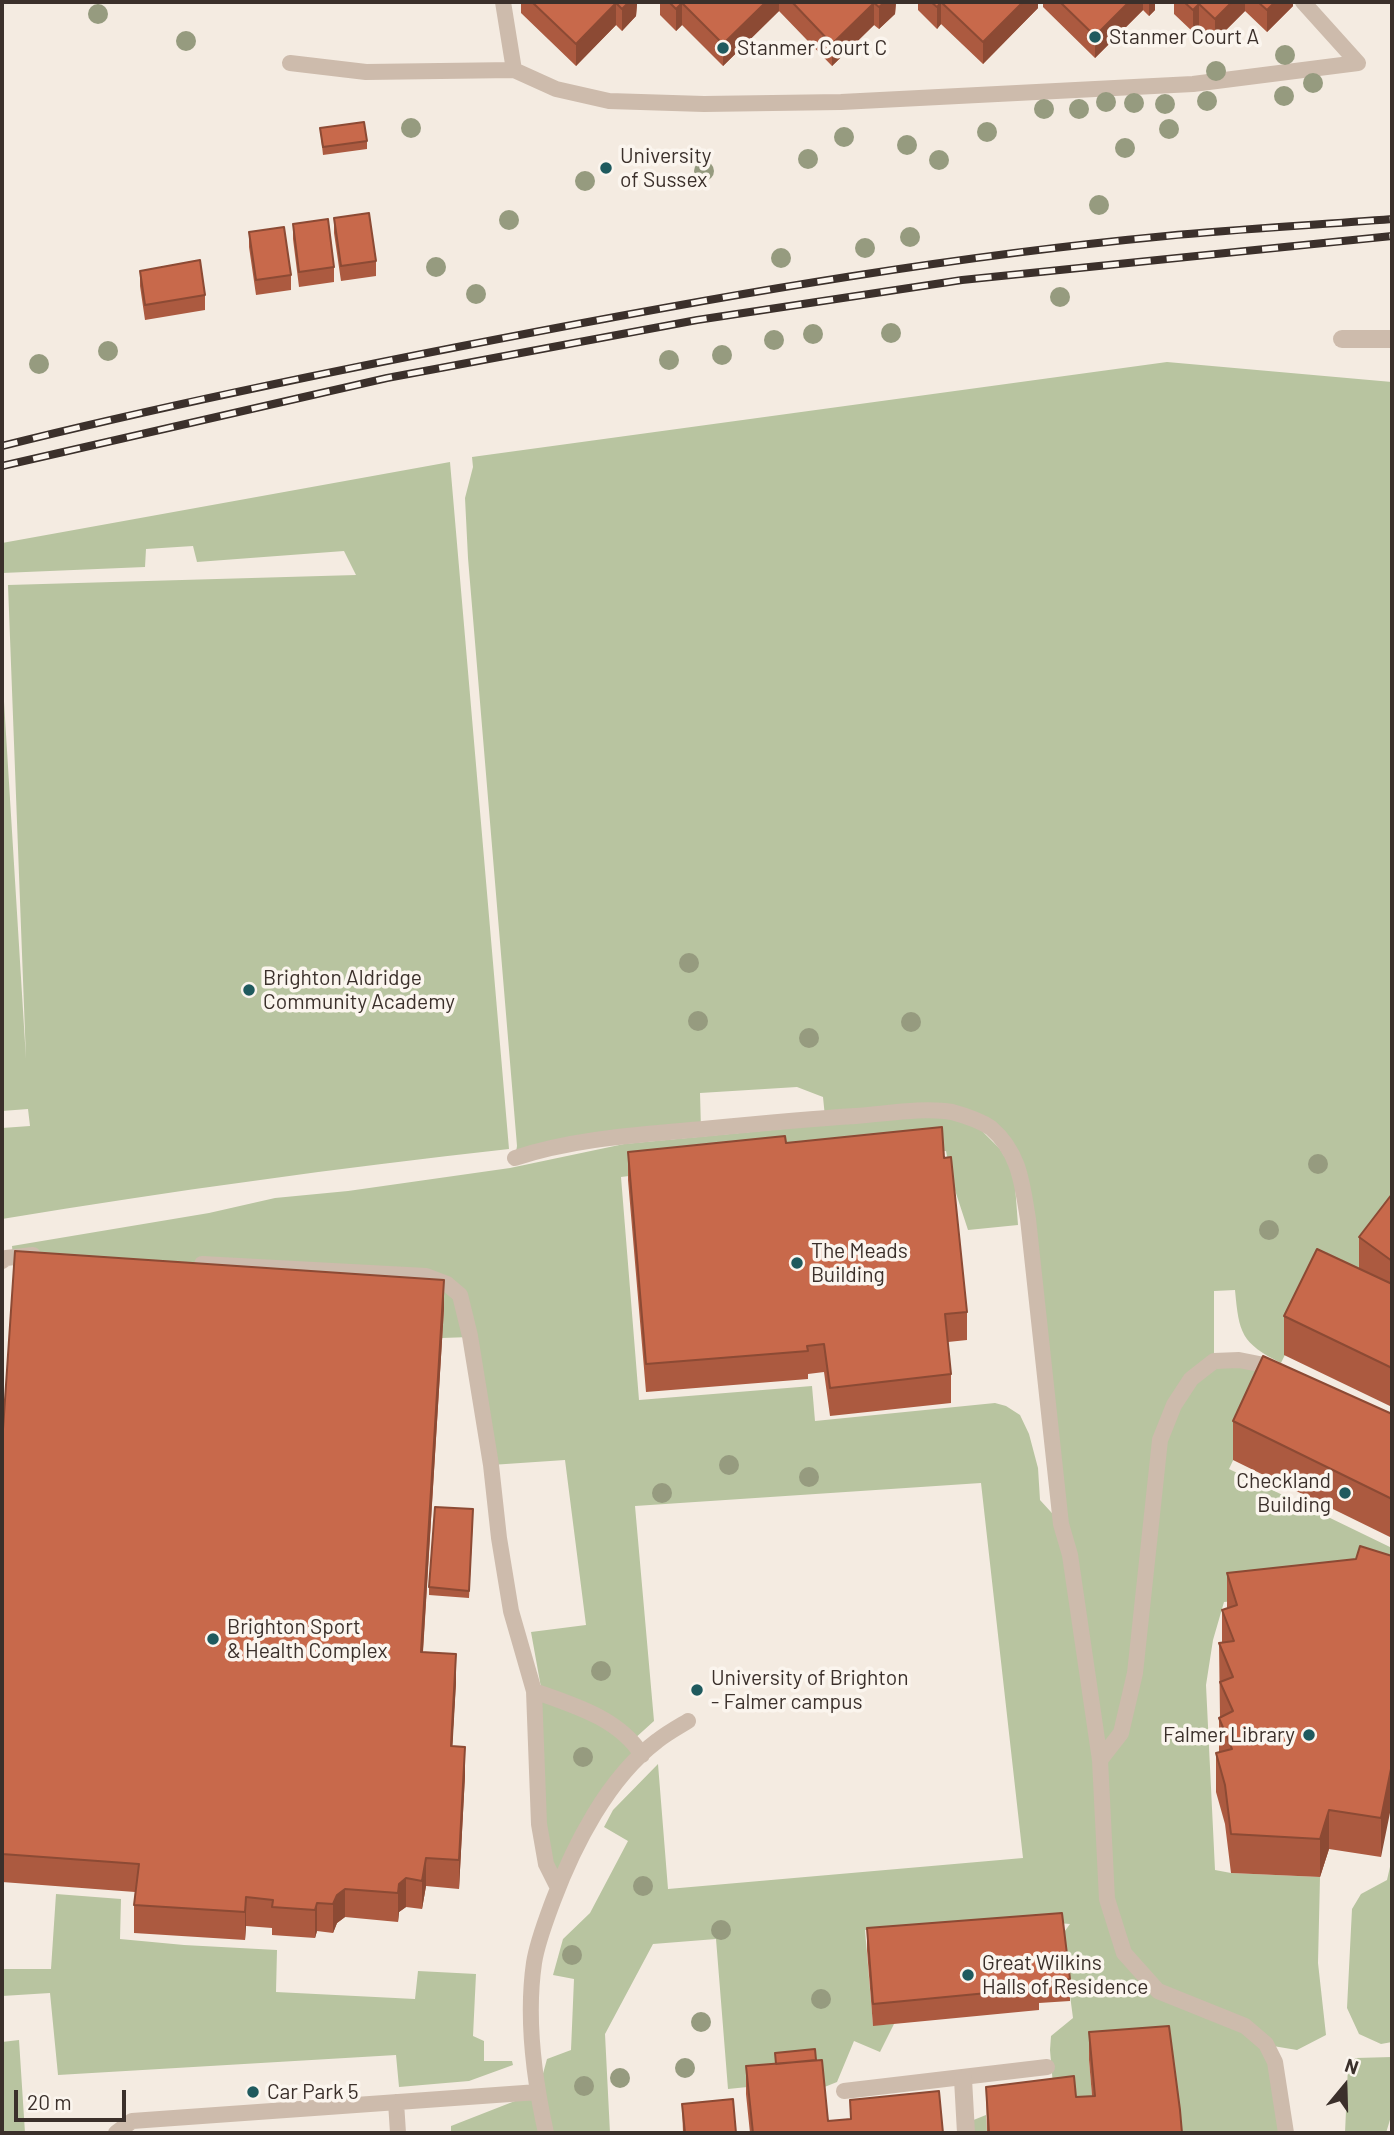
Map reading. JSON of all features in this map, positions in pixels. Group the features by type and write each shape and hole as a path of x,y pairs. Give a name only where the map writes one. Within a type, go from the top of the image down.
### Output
{"street":[{"path":"1342,339 1392,339"},
{"path":"963,2079 967,2133"}],"lane":[{"path":"503,2 514,70"},
{"path":"290,63 366,72 514,70 556,89 609,101 704,104 841,102 1193,84 1358,63 1303,2"},
{"path":"515,1158 544,1149 628,1136 825,1117 932,1111 952,1112 990,1127 1002,1141 1020,1169 1061,1524 1070,1555 1100,1760 1107,1899 1124,1953 1158,1991 1245,2026 1266,2045 1275,2062 1286,2133"},
{"path":"2,1261 25,1255 53,1256"},
{"path":"190,1263 426,1276 447,1284 460,1295 470,1336 491,1465 511,1611 534,1691 539,1824 546,1864 558,1888"},
{"path":"1100,1760 1121,1734 1135,1673 1160,1440 1174,1405 1191,1379 1214,1361 1239,1360 1259,1364"},
{"path":"534,1691 591,1713 613,1726 633,1740 642,1755"},
{"path":"546,2133 532,2037 534,1961 558,1888 583,1833 600,1805 642,1755 656,1742 688,1721"},
{"path":"845,2091 1047,2067"},
{"path":"116,2133 132,2120 538,2092"},
{"path":"396,2102 398,2133"}],"green space":[{"path":"1167,362 1392,382 1392,1233 1340,1299 1317,1288 1281,1363 1258,1349 1244,1335 1238,1317 1235,1290 1214,1291 1214,1361 1245,1362 1275,1371 1229,1469 1392,1548 1392,1591 1355,1580 1351,1591 1224,1602 1213,1640 1206,1685 1215,1870 1320,1877 1318,1963 1326,2035 1297,2050 1267,2045 1275,2062 1286,2133 1180,2133 1168,2054 1089,2060 1092,2096 1054,2097 1051,2036 1073,2018 1062,1935 1070,1924 1033,1921 865,1930 873,2025 894,2024 880,2052 854,2041 837,2082 822,2088 818,2083 814,2057 775,2061 777,2084 728,2089 716,1939 653,1944 605,2034 610,2133 451,2133 451,2126 538,2092 547,2059 571,2050 574,1979 553,1975 563,1939 590,1913 628,1841 604,1827 613,1810 658,1764 668,1889 1023,1858 981,1483 635,1506 654,1721 633,1740 642,1755 600,1805 582,1833 558,1888 546,1864 539,1824 534,1691 542,1693 531,1632 586,1625 565,1460 491,1465 470,1337 442,1338 444,1308 15,1279 12,1246 209,1213 275,1198 348,1191 510,1168 624,1144 937,1115 979,1128 1000,1149 1014,1172 1018,1225 968,1230 951,1178 946,1151 735,1163 621,1177 639,1400 812,1386 815,1421 995,1403 1006,1406 1020,1415 1029,1434 1038,1468 1040,1500 1061,1523 1020,1169 1004,1143 991,1129 976,1120 935,1112 888,1112 825,1117 823,1097 797,1087 700,1093 701,1129 564,1145 515,1158 517,1146 465,498 473,467 472,457"},
{"name":"Brighton Aldridge Community Academy","path":"450,462 509,1149 255,1181 2,1219 2,1128 30,1126 28,1109 2,1111 2,669 26,1059 8,585 356,575 344,551 197,562 193,546 146,549 145,567 2,573 2,543"},
{"path":"1392,1858 1392,2042 1381,2044 1359,2034 1347,2008 1352,1909 1361,1894 1387,1880"},
{"path":"56,1894 121,1899 120,1939 277,1950 276,1992 415,1999 418,1971 476,1974 473,2036 484,2041 484,2061 512,2061 513,2065 469,2081 399,2087 396,2055 58,2075 50,1993 2,1996 2,1969 51,1969"},
{"path":"19,2040 25,2133 2,2133 2,2042"},
{"path":"1392,2057 1392,2113 1386,2133 1345,2133 1348,2066 1356,2058"},
{"path":"986,2115 987,2133 966,2133 966,2123"}],"building":[{"path":"532,2 629,2 622,9 616,3 576,44"},
{"path":"669,2 766,2 723,44 682,3 676,9"},
{"path":"792,2 885,2 879,7 874,3 832,44"},
{"path":"941,2 1023,2 983,42"},
{"path":"1060,2 1129,2 1095,36"},
{"path":"1184,2 1232,2 1215,19 1199,4 1193,10"},
{"path":"1258,2 1275,2 1267,10"},
{"path":"364,122 367,141 323,147 320,128"},
{"path":"369,213 376,261 341,266 334,218"},
{"path":"328,219 334,267 299,272 293,224"},
{"path":"284,227 291,275 256,280 249,232"},
{"path":"200,260 205,295 145,305 140,271"},
{"name":"The Meads Building","path":"942,1127 944,1158 951,1157 967,1312 945,1314 951,1374 830,1388 824,1344 807,1346 808,1351 646,1364 628,1152 785,1136 786,1143"},
{"path":"1392,1194 1392,1261 1359,1237"},
{"path":"1317,1249 1392,1284 1392,1368 1284,1316"},
{"name":"Brighton Sport & Health Complex","path":"15,1251 444,1280 421,1652 456,1654 451,1746 465,1747 459,1860 426,1858 422,1881 406,1878 399,1884 398,1893 345,1889 337,1895 333,1904 317,1903 315,1910 272,1907 273,1900 246,1897 245,1912 134,1905 139,1864 2,1854 2,1444"},
{"path":"1263,1356 1392,1414 1392,1499 1233,1421"},
{"path":"435,1507 473,1509 469,1591 429,1587"},
{"name":"Falmer Library","path":"1360,1546 1392,1556 1392,1764 1381,1818 1329,1810 1320,1839 1231,1834 1225,1785 1216,1753 1232,1749 1219,1718 1233,1711 1220,1682 1233,1677 1219,1643 1234,1641 1222,1610 1237,1605 1227,1573 1356,1559"},
{"name":"Great Wilkins Halls of Residence","path":"1062,1913 1070,1979 1038,1981 1039,1988 873,2004 867,1928"},
{"name":"Great Wilkins Halls of Residence","path":"1169,2026 1182,2133 989,2133 986,2087 1074,2076 1076,2097 1095,2096 1089,2032"},
{"path":"815,2049 816,2060 776,2064 775,2053"},
{"path":"822,2060 828,2121 851,2119 850,2100 939,2091 943,2133 753,2133 746,2066"},
{"path":"733,2099 736,2133 685,2133 682,2104"}],"railway":[{"path":"2,446 134,414 335,371 771,289 1087,244 1392,219"},
{"path":"2,466 387,378 697,320 962,280 1392,236"}],"place":[{"name":"Stanmer Court A","path":"1095,37"},
{"name":"Stanmer Court C","path":"723,48"},
{"name":"University of Sussex","path":"606,168"},
{"name":"Brighton Aldridge Community Academy","path":"249,990"},
{"name":"The Meads Building","path":"797,1263"},
{"name":"Checkland Building","path":"1345,1493"},
{"name":"Brighton Sport & Health Complex","path":"213,1639"},
{"name":"University of Brighton - Falmer campus","path":"697,1690"},
{"name":"Falmer Library","path":"1309,1735"},
{"name":"Great Wilkins Halls of Residence","path":"968,1975"},
{"name":"Car Park 5","path":"253,2092"}]}
